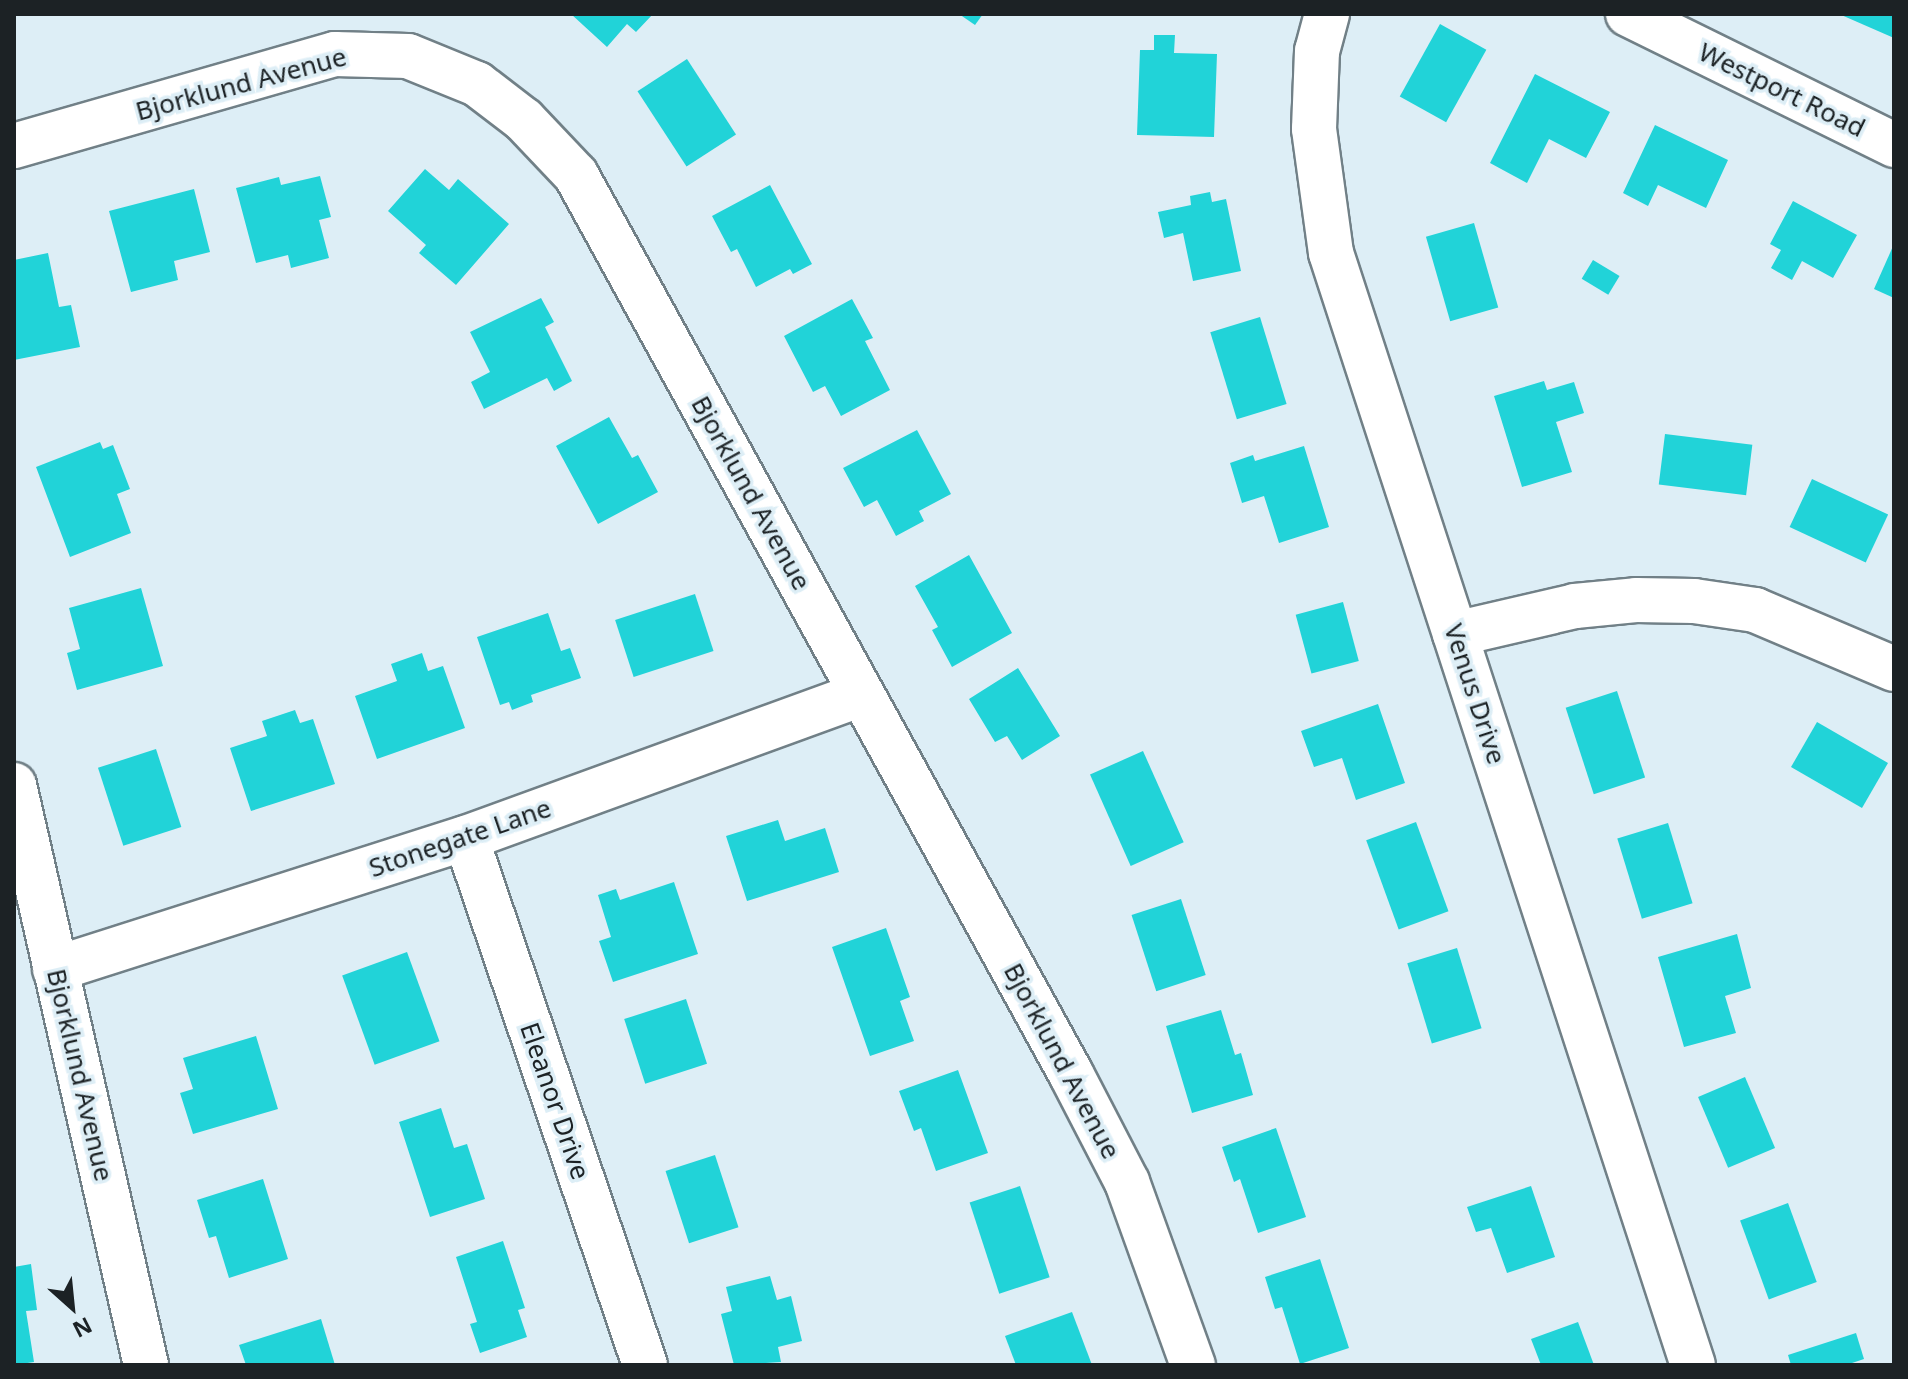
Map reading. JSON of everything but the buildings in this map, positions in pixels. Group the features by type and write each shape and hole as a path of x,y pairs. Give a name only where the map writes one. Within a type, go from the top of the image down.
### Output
{"street":[{"name":"Venus Drive","path":"1327,14 1317,51 1314,129 1331,253 1693,1365"},
{"name":"Westport Road","path":"1628,14 1894,145"},
{"name":"Bjorklund Avenue","path":"14,146 335,54 408,56 477,84 524,120 576,175 1071,1074 1127,1182 1193,1365"},
{"path":"1455,634 1575,606 1636,600 1694,601 1755,610 1894,669"},
{"name":"Stonegate Lane","path":"55,969 466,838 861,694"},
{"name":"Bjorklund Avenue","path":"14,785 146,1365"},
{"name":"Eleanor Drive","path":"466,838 645,1365"}]}
